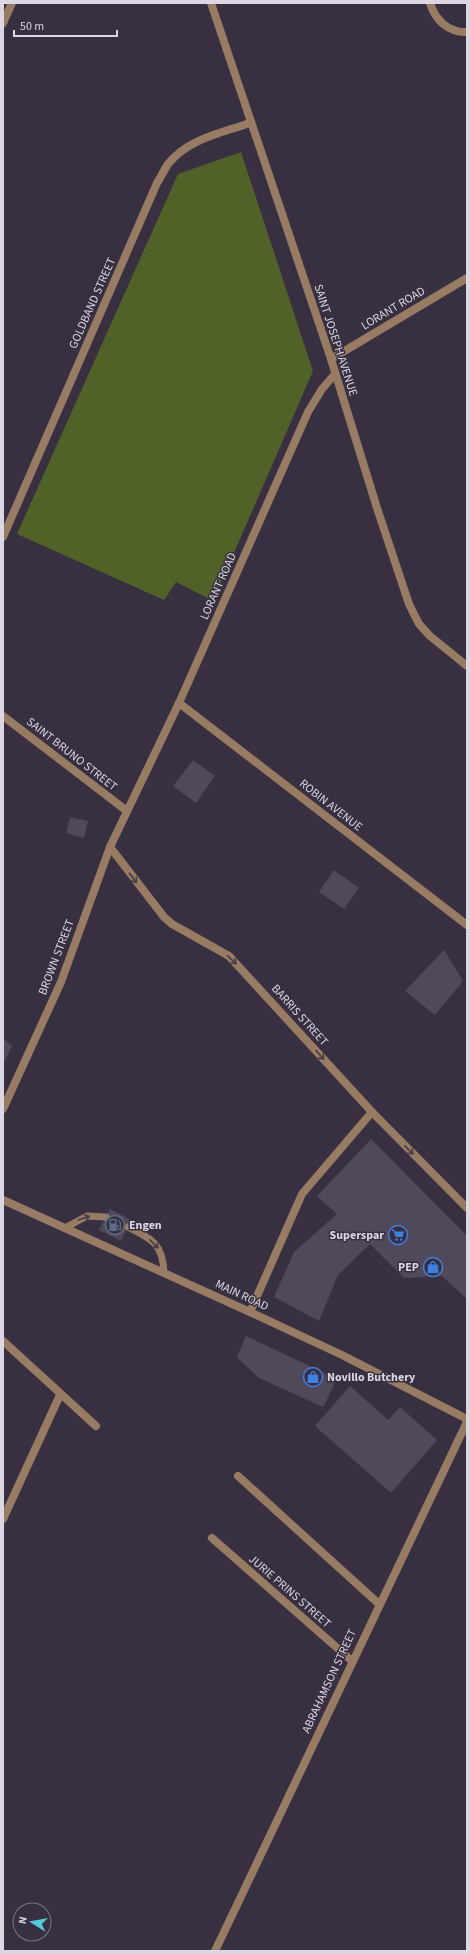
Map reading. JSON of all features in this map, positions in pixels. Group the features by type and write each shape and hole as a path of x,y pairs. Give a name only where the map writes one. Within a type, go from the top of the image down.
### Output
{"street":[{"path":"3,23 12,3"},
{"name":"SAINT JOSEPH AVENUE","path":"211,3 250,123 336,374 377,508 409,604 419,624 430,636 467,666"},
{"path":"430,3 435,17 454,30 467,32"},
{"name":"GOLDBAND STREET","path":"3,537 154,190 168,165 192,144 204,138 250,123"},
{"name":"LORANT ROAD","path":"331,360 467,278"},
{"name":"LORANT ROAD","path":"127,811 179,703 308,412 322,388 336,374"},
{"name":"ROBIN AVENUE","path":"179,703 467,925"},
{"name":"SAINT BRUNO STREET","path":"3,716 127,811"},
{"name":"BROWN STREET","path":"3,1109 61,982 110,847 127,811"},
{"name":"BARRIS STREET","path":"110,847 164,916 172,924 229,956 372,1112 467,1208"},
{"path":"250,1312 302,1194 372,1112"},
{"name":"MAIN ROAD","path":"3,1200 250,1312 342,1356 467,1420"},
{"path":"3,1341 60,1395 96,1426"},
{"path":"3,1520 60,1395"},
{"name":"ABRAHAMSON STREET","path":"215,1951 467,1420"},
{"path":"238,1476 379,1604"},
{"name":"JURIE PRINS STREET","path":"212,1538 352,1661"}],"lane":[{"path":"65,1228 87,1216 106,1217"},
{"path":"128,1227 146,1236 156,1245 162,1253 164,1273"}],"green space":[{"path":"241,152 313,371 213,601 176,582 164,600 17,534 178,174"}],"building":[{"path":"193,760 215,776 196,803 173,786"},
{"path":"70,817 88,821 84,838 66,833"},
{"path":"334,870 359,888 344,909 319,892"},
{"path":"444,950 463,981 435,1015 405,991"},
{"path":"3,1038 12,1046 3,1065"},
{"path":"371,1139 467,1236 467,1299 442,1276 404,1278 370,1244 338,1275 319,1321 274,1297 294,1252 337,1214 317,1196"},
{"path":"110,1209 131,1220 121,1241 99,1230"},
{"path":"246,1336 337,1379 323,1407 259,1378 237,1357"},
{"path":"350,1386 388,1420 400,1407 437,1440 391,1493 315,1426"}],"place":[{"name":"Engen","path":"115,1225"},
{"name":"Superspar","path":"398,1235"},
{"name":"PEP","path":"433,1267"},
{"name":"Novillo Butchery","path":"313,1377"}]}
